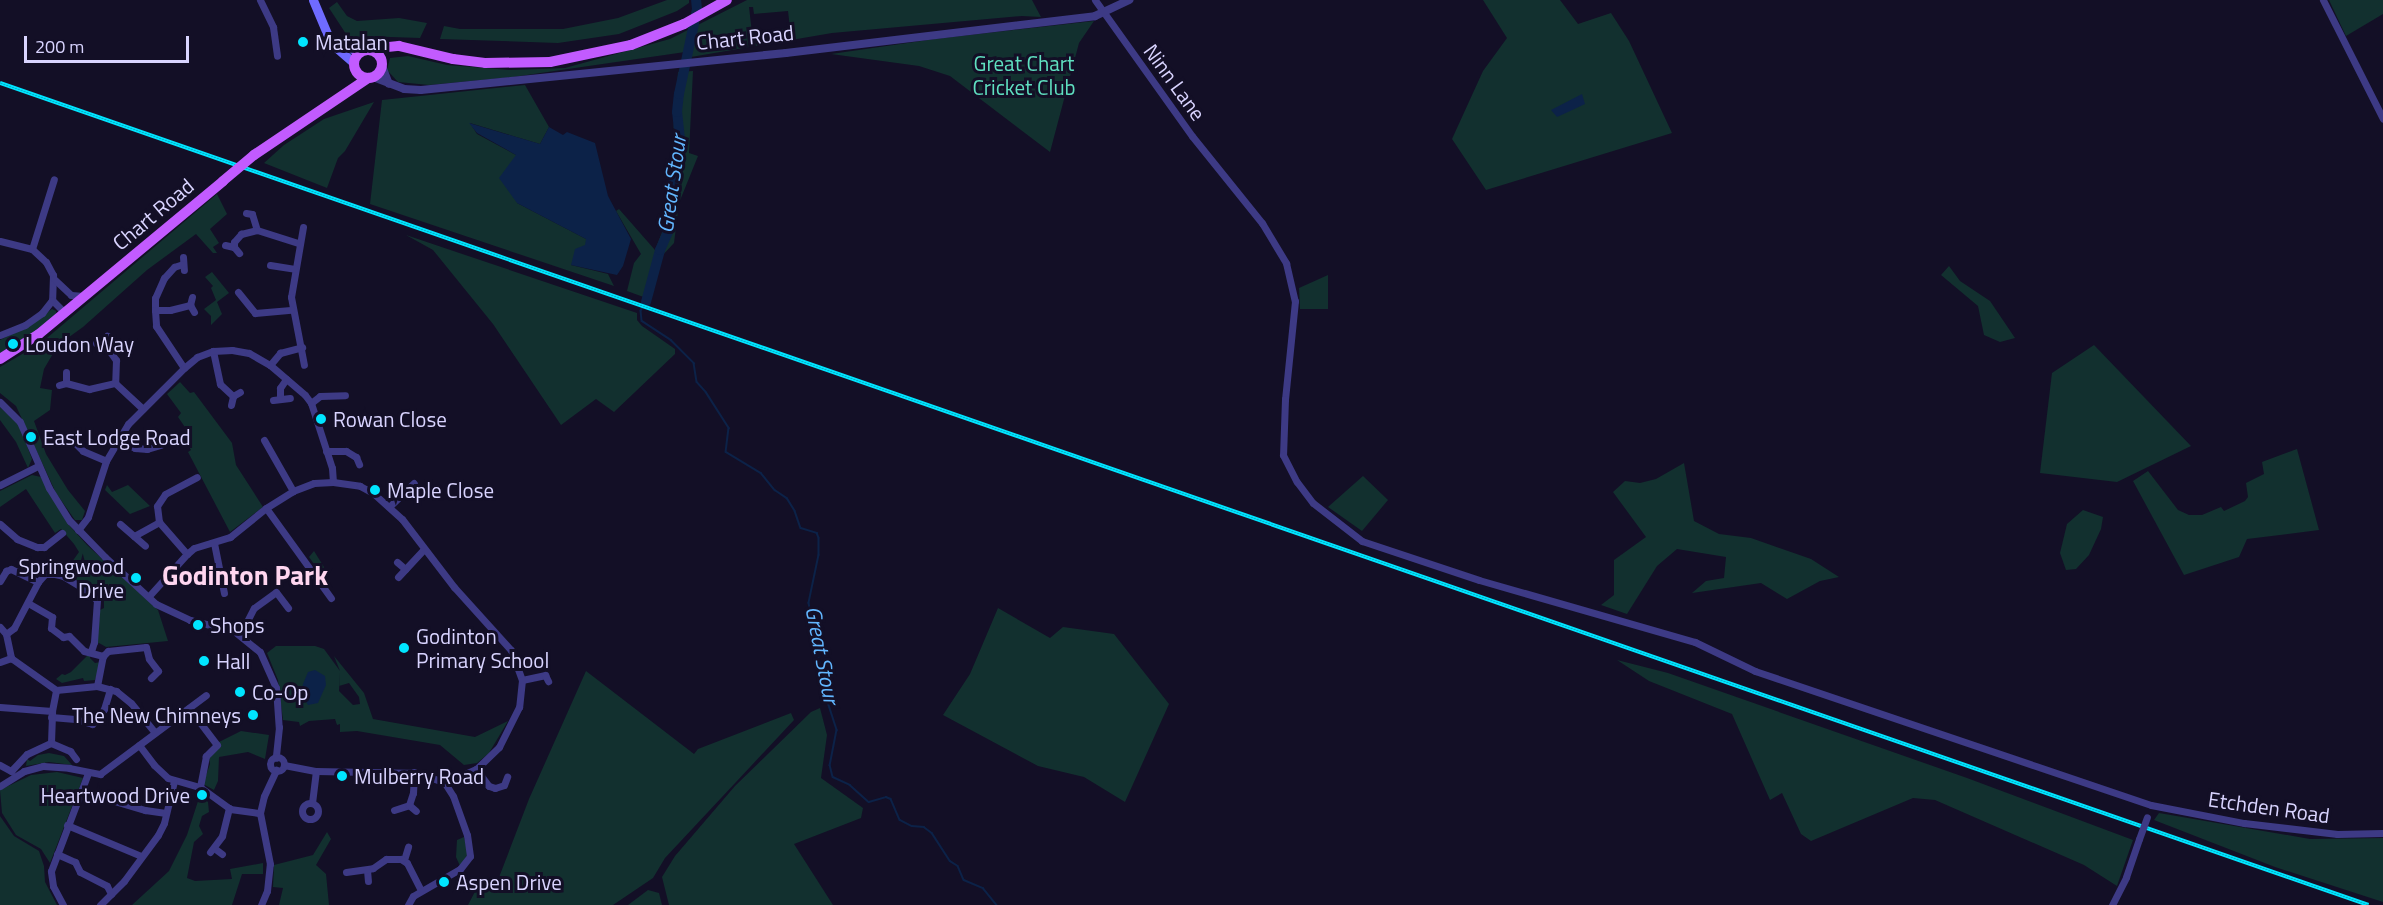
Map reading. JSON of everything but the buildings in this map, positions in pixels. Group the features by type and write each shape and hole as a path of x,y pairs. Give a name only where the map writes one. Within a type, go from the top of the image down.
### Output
{"main road":[{"path":"313,0 325,32 336,49 353,65 359,76 371,78 388,54 406,48"},
{"path":"353,65 364,50 386,46 406,48 469,62 533,63 600,53 642,41 684,24 727,0"},
{"path":"325,32 341,46 377,53 382,64"},
{"name":"Chart Road","path":"333,101 349,83 353,65"},
{"name":"Chart Road","path":"0,359 16,351 65,313 254,155 371,78"}],"street":[{"path":"260,0 275,39 277,56"},
{"name":"Ninn Lane","path":"1095,0 1220,170 1262,223 1286,263 1295,301 1285,399 1283,455 1297,482 1313,502 1344,529 1362,541 1479,580 1695,642 1755,671 2151,805"},
{"name":"Chart Road","path":"371,78 421,90 681,64 904,40 1095,16 1129,0"},
{"path":"2322,0 2383,119"},
{"path":"382,64 390,84"},
{"path":"32,249 54,179"},
{"path":"252,212 256,230"},
{"path":"304,365 302,347 291,310 301,225 311,224"},
{"path":"225,245 236,250 234,242 241,234 256,230 298,243"},
{"path":"0,241 32,249 46,262 53,277 70,295 85,295"},
{"path":"183,263 174,267 164,278 155,298 155,310 156,326 184,368"},
{"path":"270,266 295,269"},
{"path":"0,335 25,325 42,313 52,300 53,277"},
{"path":"238,292 255,313 291,310"},
{"path":"52,300 65,313"},
{"path":"155,310 170,310 192,305"},
{"path":"102,341 116,360 115,383 143,409"},
{"path":"270,365 280,353 302,347"},
{"path":"213,351 220,384 236,394 231,405"},
{"path":"78,530 88,517 106,461 118,440 143,409 184,368 197,357 213,351 243,351 270,365 311,403 333,482"},
{"path":"66,372 63,384 89,389 115,383"},
{"path":"286,378 279,388 276,399 290,398"},
{"path":"311,403 320,396 345,395"},
{"path":"0,402 20,422 38,466 78,530 149,596 171,612 240,635 260,651 273,677 279,727 276,758 271,764 276,770"},
{"path":"68,436 83,451 106,461"},
{"path":"118,440 135,448 147,449 160,445"},
{"path":"264,440 293,491"},
{"path":"326,451 346,451 356,457 359,464"},
{"path":"0,485 38,466"},
{"path":"187,554 159,522 157,512 160,499 197,477"},
{"path":"149,596 187,554 194,549 230,537 266,508 293,491 314,483 333,482 360,486 390,506 423,550 511,650 522,680 519,707 499,747 476,769 445,783"},
{"path":"390,506 406,487 414,483"},
{"path":"266,508 331,598"},
{"path":"134,536 159,522"},
{"path":"0,524 17,539 37,547 44,547 62,534"},
{"path":"120,524 145,546"},
{"path":"214,543 224,593"},
{"path":"399,577 423,550"},
{"path":"397,562 405,569"},
{"path":"0,581 6,571 11,569 38,582"},
{"path":"6,634 14,628 38,582 45,574 63,576 97,600 94,642 91,651"},
{"path":"211,582 221,580"},
{"path":"240,635 254,608 276,592 288,608"},
{"path":"28,603 52,617 51,628 63,637 69,636 84,651 103,656"},
{"path":"0,627 6,634 11,658 56,690 97,686 110,689 124,696 155,733"},
{"path":"97,686 103,656 108,651 146,647 149,659 158,671 151,678"},
{"path":"0,662 11,658"},
{"path":"522,680 547,675"},
{"path":"0,707 75,718 92,724 104,708 110,689"},
{"path":"51,743 56,690"},
{"path":"0,786 24,771 43,766 100,774 206,695"},
{"path":"189,708 217,745 207,756 200,787"},
{"path":"0,765 11,771 27,754 51,743 70,751 76,759"},
{"path":"139,745 158,769 174,781 200,787 229,808 260,813"},
{"path":"276,758 282,759 284,765"},
{"path":"276,770 282,769 284,765"},
{"path":"284,765 316,771 414,772 445,783 453,796 471,850 460,868 421,890 408,905"},
{"path":"476,769 491,787 507,784"},
{"path":"261,905 267,891 270,864 260,813 264,796 276,770"},
{"path":"312,803 316,771"},
{"path":"409,806 413,793 414,772"},
{"path":"63,905 51,877 67,825 88,773"},
{"path":"100,905 128,876 158,835 174,781"},
{"path":"79,795 95,800 104,798 145,810 166,813"},
{"path":"2112,905 2126,877 2151,805"},
{"name":"Etchden Road","path":"2151,805 2279,827 2337,834 2383,833"},
{"path":"394,810 409,806"},
{"path":"409,806 416,811"},
{"path":"222,854 212,850 222,836 229,808"},
{"path":"67,825 141,856"},
{"path":"408,847 404,860 421,890"},
{"path":"57,854 75,862 80,872 107,886 111,894"},
{"path":"346,872 367,870 386,859 404,860"},
{"path":"367,870 368,881"}],"green space":[{"path":"667,0 689,0 689,3 677,11 619,34 558,43 440,39 444,26 460,29 563,29 618,18"},
{"path":"747,0 1032,0 1041,17 1022,16 832,33 691,57 685,52 513,77 429,85 398,82 387,70 390,58 408,56 447,65 510,70 565,68 670,39","holes":["749,7 753,7 754,14 788,11 790,28 752,33"]},
{"path":"1483,0 1560,0 1578,24 1611,13 1629,41 1672,133 1486,190 1452,139 1483,71 1507,38"},
{"path":"2329,0 2383,0 2383,14 2346,36"},
{"path":"337,2 347,16 357,21 399,18 427,23 420,38 362,36 350,40 329,8"},
{"name":"Great Chart Cricket Club","path":"1094,21 1079,43 1050,152 950,76 919,66 831,54 935,39"},
{"path":"693,71 689,153 698,156 679,203 674,243 661,257 649,299 627,291 634,263 641,254 616,211 619,209 655,250 664,227 668,197 678,72"},
{"path":"525,85 549,127 540,144 470,123 477,134 516,155 517,203 586,239 586,245 571,265 608,274 614,286 370,204 382,100"},
{"path":"374,102 345,151 338,158 327,188 264,163 284,145 324,119"},
{"path":"217,194 227,214 210,229 219,243 213,247 217,253 213,253 196,234 147,270 83,327 58,345 44,369 40,388 52,390 50,410 34,421 46,454 68,490 85,511 82,520 75,520 56,493 16,406 0,393 0,367 41,343"},
{"path":"406,235 637,313 637,320 642,326 675,349 675,354 614,412 596,399 561,425 493,324 433,250"},
{"path":"1949,266 1960,281 1990,301 2015,338 2000,342 1984,335 1978,306 1941,275"},
{"path":"212,272 229,293 217,302 222,314 211,325 211,316 204,309 216,300 211,288 213,286 205,277"},
{"path":"1328,275 1328,309 1300,309 1299,288"},
{"path":"52,309 56,311 56,318 0,355 0,340 31,325"},
{"path":"2094,345 2191,446 2117,482 2040,473 2052,373"},
{"path":"180,382 190,393 194,392 232,443 236,465 263,507 230,532 188,452 191,450 185,441 191,436 178,417 181,413 167,394"},
{"path":"0,407 18,423 32,459 28,468 16,442 0,420"},
{"path":"2297,449 2319,530 2247,539 2239,557 2184,575 2133,481 2148,471 2178,510 2189,515 2202,515 2221,507 2224,511 2245,501 2248,497 2246,483 2264,474 2262,462"},
{"path":"1684,463 1694,521 1719,534 1751,538 1811,559 1839,577 1820,581 1787,599 1761,583 1692,593 1706,581 1724,578 1726,557 1677,549 1657,566 1627,614 1601,605 1614,595 1614,560 1646,537 1613,492 1625,481 1640,483 1656,479"},
{"path":"32,475 41,477 68,524 87,545 158,610 168,641 106,647 97,644 100,610 104,608 104,600 100,594 64,573 79,552 74,544 61,529 55,533 26,489 0,507 0,491"},
{"path":"1363,476 1388,500 1362,531 1328,507"},
{"path":"107,485 112,492 128,485 150,506 130,514 105,490"},
{"path":"2083,510 2103,517 2101,529 2089,555 2076,569 2066,570 2060,553 2067,524"},
{"path":"314,551 324,567 321,574 309,557"},
{"path":"998,608 1050,638 1063,627 1114,634 1169,704 1125,802 1084,777 1038,766 943,715 970,674"},
{"path":"276,646 315,646 324,649 340,671 334,656 364,693 373,719 475,737 508,721 489,753 477,763 464,765 440,745 357,731 340,732 340,724 337,725 335,719 309,721 300,726 299,722 283,720 278,680 267,653","holes":["349,683 359,697 360,704 353,705 339,691 339,686"]},
{"path":"90,653 90,658 95,663 101,662 95,680 84,681 83,678 62,683 56,679 62,674 71,672"},
{"path":"1617,660 1668,673 1967,778 2133,840 2117,886 2084,865 1935,800 1913,798 1811,841 1801,834 1782,793 1770,800 1732,714 1649,681"},
{"path":"586,671 694,754 698,749 791,713 794,720 665,858 653,878 613,905 468,905 481,880 498,880 529,799"},
{"path":"820,708 827,735 821,778 863,808 861,818 794,844 833,905 669,905 662,877 675,856 735,786 811,712"},
{"path":"241,731 269,735 265,759 248,752 219,757 218,781 214,790 203,784 210,764 209,757 219,742"},
{"path":"49,753 64,756 72,765 49,762 26,766 27,759 30,761 38,755"},
{"path":"57,772 83,778 50,863 41,849 16,835 2,813 0,790 31,775"},
{"path":"200,795 208,802 209,812 202,816 199,826 203,834 194,842 187,878 195,881 232,879 230,869 263,863 263,874 242,874 232,905 132,905 169,871 187,835"},
{"path":"2159,813 2310,839 2383,838 2383,902 2275,867 2154,820"},
{"path":"0,816 14,836 39,851 44,866 45,882 57,905 0,905"},
{"path":"327,832 331,839 316,865 326,874 329,905 279,905 283,888 273,887 274,865 313,855"},
{"path":"464,837 468,854 460,866 456,857 457,840"},
{"path":"648,890 659,893 662,905 628,905"}],"water":[{"path":"1582,94 1585,104 1557,117 1551,110"},
{"path":"469,123 540,144 549,127 563,135 567,132 595,143 608,196 631,239 623,266 617,275 571,265 575,249 585,245 586,239 517,203 499,178 516,155 477,133"},
{"path":"315,670 325,676 326,685 318,703 308,705 301,693 308,672"}],"waterway":[{"name":"Great Stour","path":"646,302 660,250 670,228 671,190 681,149 677,112 679,94 697,9 696,0"},
{"name":"Great Stour","path":"646,302 641,311 642,321 671,340 694,363 697,382 729,428 726,452 761,473 775,490 787,498 801,528 817,533 819,538 819,555 809,603 826,696 837,730 830,765 833,777 850,785 869,802 886,797 891,799 900,820 912,826 924,827 932,833 950,861 958,866 964,880 983,888 997,905"}],"railway":[{"path":"0,83 2368,905"}],"place":[{"name":"Matalan","path":"303,42"},
{"name":"Loudon Way","path":"13,344"},
{"name":"Rowan Close","path":"321,419"},
{"name":"East Lodge Road","path":"31,437"},
{"name":"Maple Close","path":"375,490"},
{"name":"Springwood Drive","path":"136,578"},
{"name":"Shops","path":"198,625"},
{"name":"Godinton Primary School","path":"404,648"},
{"name":"Hall","path":"204,661"},
{"name":"Co-Op","path":"240,692"},
{"name":"The New Chimneys","path":"253,715"},
{"name":"Mulberry Road","path":"342,776"},
{"name":"Heartwood Drive","path":"202,795"},
{"name":"Aspen Drive","path":"444,882"}],"district":[{"name":"Godinton Park","path":"245,575"}]}
